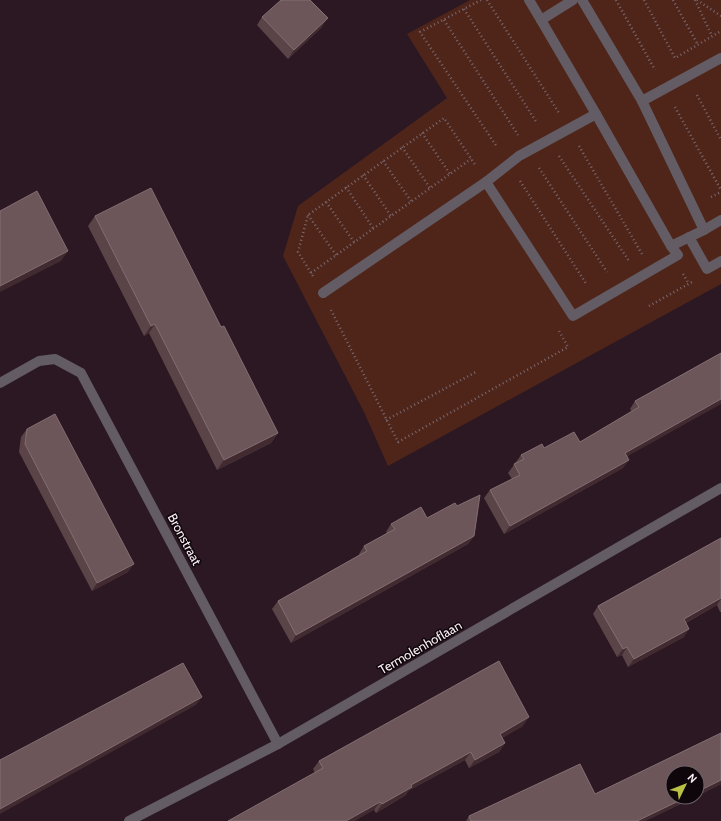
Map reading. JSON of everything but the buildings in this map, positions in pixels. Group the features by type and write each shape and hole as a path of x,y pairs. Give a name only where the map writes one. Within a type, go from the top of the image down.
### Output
{"street":[{"path":"486,182 573,316 678,255 671,246 596,114 528,0"},
{"path":"541,20 573,0"},
{"path":"582,0 642,101 704,230"},
{"path":"642,101 721,58"},
{"path":"322,293 486,182 528,151 596,114"},
{"path":"671,246 721,220"},
{"path":"689,237 707,268 721,261"},
{"name":"Bronstraat","path":"0,383 39,361 55,359 81,373 278,744"},
{"name":"Termolenhoflaan","path":"129,821 278,744 721,488"}],"path":[{"path":"481,0 420,32 509,164 598,302"},
{"path":"487,0 569,129 643,255"},
{"path":"616,0 655,70"},
{"path":"644,0 675,58"},
{"path":"673,0 709,64"},
{"path":"696,0 721,16"},
{"path":"696,0 712,36"},
{"path":"464,9 548,140 640,277"},
{"path":"444,20 618,290"},
{"path":"697,95 721,140"},
{"path":"675,107 721,190"},
{"path":"486,182 444,118 308,215 298,252 322,293 398,442 568,347 557,327 573,316"},
{"path":"422,133 450,174"},
{"path":"402,147 430,188"},
{"path":"311,273 471,159"},
{"path":"383,161 411,201"},
{"path":"363,175 391,216"},
{"path":"346,187 374,228"},
{"path":"326,202 354,242"},
{"path":"308,215 336,255"},
{"path":"649,306 704,276 707,268"},
{"path":"386,420 476,372"}],"shaded area":[{"path":"470,0 721,0 721,284 388,466 364,412 283,256 298,206 447,98 407,34"}]}
